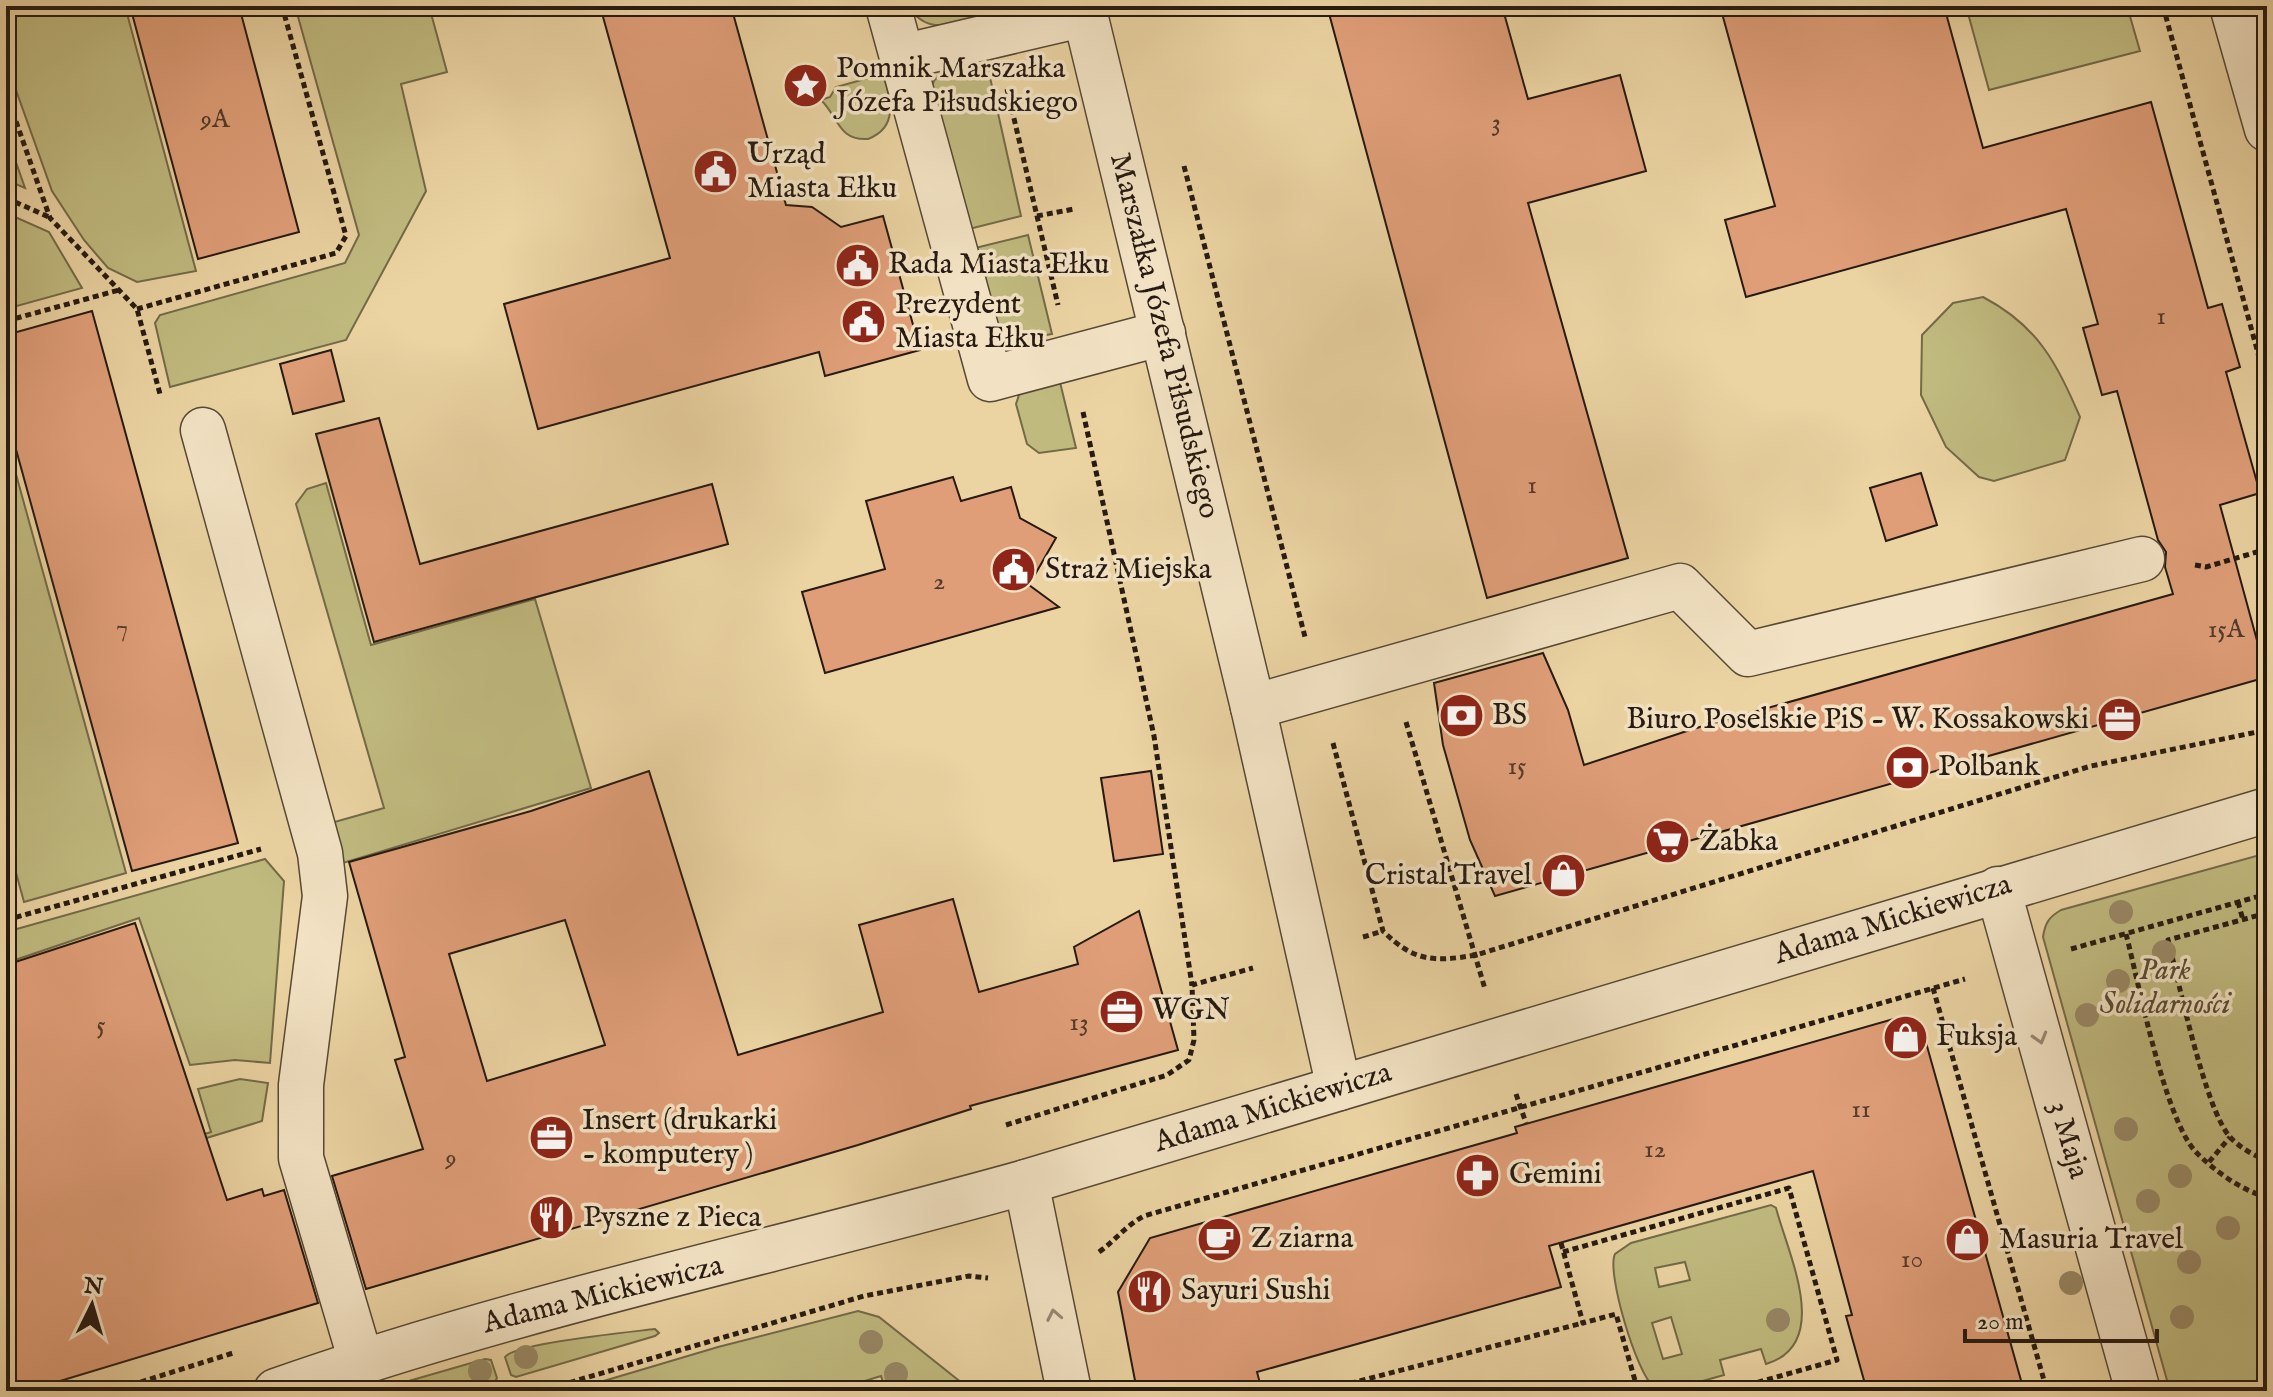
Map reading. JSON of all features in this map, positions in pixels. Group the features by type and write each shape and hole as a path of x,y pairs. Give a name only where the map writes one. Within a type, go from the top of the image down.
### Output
{"street":[{"path":"888,6 990,379 1163,333"},
{"path":"2232,6 2267,129"},
{"path":"902,57 995,36 1084,10"},
{"name":"Marszałka Józefa Piłsudskiego","path":"1084,10 1253,707 1339,1088"},
{"path":"203,430 320,853 325,896 301,1085 301,1158 361,1361"},
{"path":"1253,707 1390,671 1680,586 1748,654 2142,559"},
{"name":"Adama Mickiewicza","path":"276,1391 361,1361 494,1322 845,1233 1026,1182 2267,810"},
{"name":"3 Maja","path":"1998,889 2138,1391"},
{"path":"1026,1182 1069,1391"}],"path":[{"path":"137,309 336,253 346,236 282,6"},
{"path":"2163,6 2267,386"},
{"path":"991,1130 1167,1075 1189,1060 1194,1040 1192,985 1154,736 1071,357 995,36"},
{"path":"6,93 50,218"},
{"path":"1181,155 1383,931 1401,949 1427,960 1476,955 2091,766 2267,730"},
{"path":"6,198 50,218 137,309 164,409"},
{"path":"6,321 119,290"},
{"path":"2142,559 2206,567 2267,549"},
{"path":"1390,671 1476,955"},
{"path":"6,920 270,847"},
{"path":"1094,1256 1110,1244 1121,1229 1144,1216 2267,894"},
{"path":"2238,902 2243,920"},
{"path":"2267,913 2168,940 2215,1111 2230,1137 2256,1156 2267,1160"},
{"path":"1192,985 1383,931"},
{"path":"2126,934 2172,1109 2194,1150 2223,1175 2267,1197"},
{"path":"1933,988 2047,1391"},
{"path":"1520,1109 1526,1123"},
{"path":"2209,1162 2230,1137"},
{"path":"1563,1252 1789,1188 1837,1360 1727,1391"},
{"path":"1561,1243 1583,1323"},
{"path":"541,1391 864,1296 969,1276 992,1278"},
{"path":"1321,1391 1616,1314 1638,1391"},
{"path":"112,1391 244,1350"}],"green space":[{"path":"6,6 125,6 196,271 137,282 108,268 84,240 52,191 6,62"},
{"path":"295,6 429,6 447,72 401,84 426,191 346,340 170,387 155,323 160,315 345,263 359,235"},
{"path":"908,6 973,6 976,18 947,25 930,24 922,21"},
{"path":"1966,6 2127,6 2140,51 1989,90"},
{"path":"985,55 1021,216 965,230 931,87 946,68"},
{"path":"883,74 890,102 885,127 868,139 850,136 821,100 830,97 836,87"},
{"path":"6,134 25,188 6,180"},
{"path":"6,213 49,232 82,288 6,309"},
{"path":"1028,235 1052,334 1013,334 1001,326 991,315 979,285 971,249"},
{"path":"1983,297 2032,333 2053,363 2080,417 2065,460 1994,481 1979,477 1946,447 1921,395 1922,335 1953,303"},
{"path":"1058,374 1076,448 1039,453 1027,444 1016,404 1021,389"},
{"path":"6,438 126,873 24,902 6,836"},
{"path":"326,483 371,645 535,599 591,788 333,866 331,823 384,808 296,504 307,489"},
{"name":"Park Solidarności","path":"2267,853 2267,1391 2170,1391 2043,937 2048,921 2061,910"},
{"path":"265,859 284,881 270,1063 235,1060 190,1065 139,918 6,963 6,932"},
{"path":"6,963 48,1085 59,1181 211,1132 198,1089 240,1079 268,1083 262,1121 40,1189 6,1069"},
{"path":"1771,1205 1776,1208 1801,1296 1802,1318 1798,1338 1786,1353 1766,1364 1761,1349 1720,1360 1724,1375 1674,1389 1654,1387 1639,1364 1615,1281 1615,1254 1631,1243","holes":["1685,1262 1690,1280 1659,1287 1655,1268","1671,1317 1682,1354 1663,1359 1652,1323"]},
{"path":"858,1311 879,1317 972,1391 886,1391 881,1376 832,1391 570,1391 718,1347"},
{"path":"655,1329 659,1333 655,1336 516,1377 511,1375 505,1357 529,1347"},
{"path":"485,1359 491,1360 497,1378 494,1384 469,1391 374,1391"}],"building":[{"path":"130,6 239,6 299,232 198,259"},
{"path":"600,6 731,6 786,205 812,207 841,227 883,216 920,350 825,376 819,352 538,429 504,304 670,258"},
{"path":"1327,6 1502,6 1528,99 1620,75 1646,171 1528,203 1628,558 1487,598"},
{"path":"1720,6 1944,6 1983,148 2151,102 2208,308 2222,304 2240,367 2226,372 2260,493 2220,505 2267,677 1495,896 1470,840 1443,745 1434,683 1543,653 1568,710 1584,765 1693,729 2173,594 2165,567 2166,552 2158,540 2117,391 2102,395 2083,328 2098,324 2066,209 1746,297 1725,220 1775,206"},
{"path":"92,311 238,843 132,871 6,413 6,335"},
{"path":"331,350 344,401 293,414 280,364"},
{"path":"379,418 420,564 712,484 728,544 374,642 316,434"},
{"path":"1921,473 1937,525 1886,541 1870,488"},
{"path":"953,477 961,501 1011,487 1020,518 1056,538 1029,585 1059,607 825,673 802,592 885,569 866,501"},
{"path":"649,771 738,1055 883,1012 859,925 953,899 979,992 1078,964 1074,947 1139,911 1178,1050 970,1106 971,1109 858,1145 366,1289 332,1176 423,1149 395,1060 405,1057 349,862 531,811","holes":["565,920 605,1045 487,1081 449,954"]},
{"path":"1151,771 1163,854 1114,861 1101,778"},
{"path":"135,923 227,1200 262,1189 264,1196 284,1190 318,1303 27,1391 6,1391 6,965"},
{"path":"1904,1016 1910,1045 1925,1039 2024,1391 1867,1391 1846,1316 1852,1315 1813,1171 1549,1246 1561,1287 1257,1372 1262,1391 1137,1391 1118,1292 1150,1238 1517,1133 1515,1127"}],"place":[{"name":"Pomnik Marszałka Józefa Piłsudskiego","path":"805,86"},
{"name":"Urząd Miasta Ełku","path":"716,172"},
{"name":"Rada Miasta Ełku","path":"857,265"},
{"name":"Prezydent Miasta Ełku","path":"864,322"},
{"name":"Straż Miejska","path":"1014,570"},
{"name":"BS","path":"1461,716"},
{"name":"Biuro Poselskie PiS - W. Kossakowski","path":"2120,720"},
{"name":"Polbank","path":"1907,767"},
{"name":"Żabka","path":"1668,842"},
{"name":"Cristal Travel","path":"1563,876"},
{"name":"WGN","path":"1121,1011"},
{"name":"Fuksja","path":"1905,1037"},
{"name":"Insert (drukarki - komputery )","path":"551,1138"},
{"name":"Gemini","path":"1478,1175"},
{"name":"Pyszne z Pieca","path":"552,1218"},
{"name":"Z ziarna","path":"1220,1239"},
{"name":"Masuria Travel","path":"1968,1240"},
{"name":"Sayuri Sushi","path":"1150,1291"}]}
